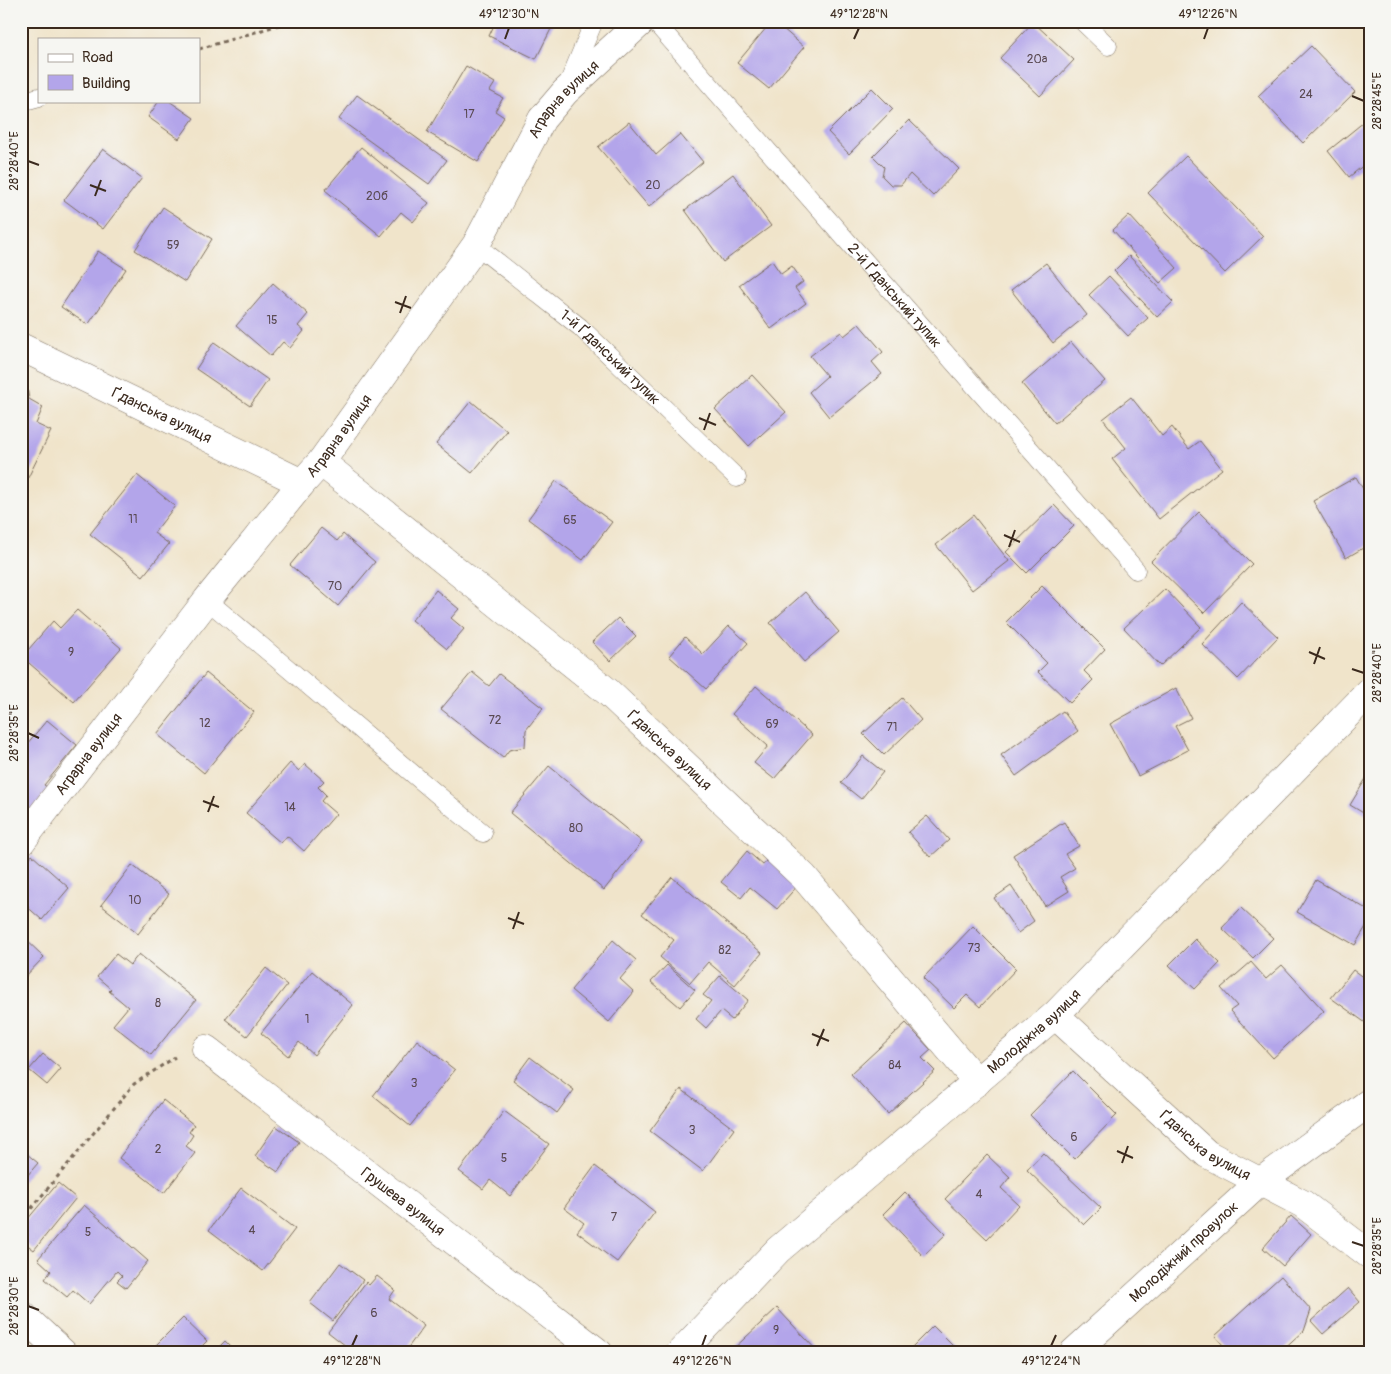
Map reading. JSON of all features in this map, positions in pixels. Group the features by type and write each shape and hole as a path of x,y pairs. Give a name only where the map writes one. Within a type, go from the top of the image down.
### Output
{"street":[{"name":"Аграрна вулиця","path":"21,842 207,600 321,462 476,245 542,119 565,92 642,21"},
{"name":"Ґданська вулиця","path":"21,347 302,483"},
{"name":"Ґданська вулиця","path":"321,462 608,692 804,877 977,1082"},
{"name":"Молодіжна вулиця","path":"680,1353 778,1250 1055,1015 1370,691"},
{"name":"Ґданська вулиця","path":"1055,1015 1207,1154 1304,1204 1370,1255"},
{"name":"Грушева вулиця","path":"206,1049 599,1353"},
{"name":"Молодіжний провулок","path":"1073,1353 1260,1182 1370,1102"},
{"path":"21,1314 63,1353"}],"lane":[{"path":"565,92 594,21"},
{"name":"2-й Ґданський тупик","path":"654,21 1136,570"},
{"path":"1082,21 1108,46"},
{"path":"21,102 38,97"},
{"name":"1-й Ґданський тупик","path":"476,245 580,326 737,478"},
{"path":"207,600 482,833"}],"path":[{"path":"200,49 292,21"},
{"path":"21,1221 134,1084 186,1050 206,1049"}],"building":[{"path":"496,21 555,21 536,59 489,36"},
{"path":"772,21 804,47 769,89 737,63"},
{"path":"1033,22 1074,60 1040,96 1000,58"},
{"path":"1311,46 1355,92 1303,143 1258,96"},
{"path":"466,66 495,83 490,91 503,98 495,111 504,117 478,162 427,132"},
{"path":"872,88 893,109 849,154 828,132"},
{"path":"357,95 447,160 429,184 339,119"},
{"path":"158,102 170,102 194,118 179,139 148,117"},
{"path":"1370,117 1370,160 1349,177 1328,151"},
{"path":"909,120 959,169 933,196 910,174 901,185 891,185 882,176 884,167 873,156"},
{"path":"629,122 656,155 680,134 703,162 649,207 598,147"},
{"path":"361,147 429,203 413,222 401,212 381,236 325,190"},
{"path":"103,149 142,178 103,229 64,200"},
{"path":"1186,156 1263,236 1225,273 1148,193"},
{"path":"733,174 771,226 723,262 685,210"},
{"path":"163,207 212,239 185,282 135,250"},
{"path":"1129,215 1177,268 1160,283 1113,230"},
{"path":"98,251 126,269 88,325 61,307"},
{"path":"1129,256 1173,302 1157,317 1114,271"},
{"path":"772,261 781,274 792,266 803,282 795,288 806,303 771,329 739,285"},
{"path":"1046,263 1087,315 1053,343 1011,290"},
{"path":"1109,276 1148,318 1128,336 1089,295"},
{"path":"273,283 308,314 298,326 304,331 290,348 283,342 271,356 236,326"},
{"path":"859,324 883,352 872,362 882,374 829,417 809,392 827,376 810,356 841,332 844,336"},
{"path":"214,342 268,380 250,406 196,369"},
{"path":"1071,342 1105,381 1055,423 1022,384"},
{"path":"752,375 786,412 749,446 715,409"},
{"path":"21,384 27,387 29,399 43,407 36,424 51,431 21,492"},
{"path":"1131,397 1162,436 1172,427 1189,449 1200,441 1222,469 1159,519 1112,459 1126,448 1103,419"},
{"path":"471,401 507,431 472,473 436,444"},
{"path":"137,475 175,506 154,533 169,544 143,576 90,534"},
{"path":"1356,477 1370,501 1370,544 1346,558 1313,501"},
{"path":"556,481 612,522 583,560 528,519"},
{"path":"1054,505 1074,526 1027,573 1006,552"},
{"path":"1199,512 1252,564 1204,613 1151,561"},
{"path":"973,515 1009,561 972,590 936,545"},
{"path":"321,528 337,541 343,534 375,562 338,606 290,565"},
{"path":"1042,586 1105,649 1084,671 1093,680 1070,703 1038,672 1047,663 1006,622"},
{"path":"1165,589 1201,627 1160,666 1124,628"},
{"path":"436,590 459,609 451,618 464,629 447,649 412,620"},
{"path":"805,592 839,632 804,662 770,623"},
{"path":"1241,602 1278,637 1238,679 1202,644"},
{"path":"77,610 121,648 74,702 22,657 53,621 60,628"},
{"path":"618,618 636,636 610,661 592,642"},
{"path":"729,626 748,643 706,689 669,656 685,637 703,654"},
{"path":"472,672 489,686 499,674 543,708 526,730 525,747 509,750 503,758 441,709"},
{"path":"206,673 254,712 204,773 157,734"},
{"path":"756,686 812,735 774,779 754,763 768,746 732,714"},
{"path":"1176,688 1191,718 1175,726 1188,750 1138,776 1110,724"},
{"path":"902,698 921,720 884,755 863,734"},
{"path":"1063,711 1078,731 1016,776 1001,755"},
{"path":"47,720 77,745 44,785 50,789 21,824 21,751"},
{"path":"863,756 883,772 861,799 841,783"},
{"path":"290,763 299,771 305,764 324,781 318,787 326,795 321,801 336,814 304,851 287,836 281,843 246,813"},
{"path":"549,766 642,842 604,890 510,813"},
{"path":"1370,772 1370,817 1350,805"},
{"path":"927,816 949,840 930,857 908,832"},
{"path":"1064,822 1079,846 1065,854 1075,868 1060,877 1069,891 1045,906 1013,855"},
{"path":"747,851 763,865 768,858 799,884 777,909 750,887 741,898 721,882"},
{"path":"32,855 69,888 42,920 21,901 21,868"},
{"path":"132,865 169,894 138,934 101,905"},
{"path":"672,877 762,953 735,985 708,962 690,983 660,957 674,940 642,914"},
{"path":"1316,880 1370,911 1370,920 1355,945 1297,912"},
{"path":"1011,886 1034,921 1018,933 994,898"},
{"path":"1241,908 1273,938 1253,958 1222,928"},
{"path":"973,926 1016,969 980,1007 967,995 954,1008 923,978"},
{"path":"21,935 44,957 21,981"},
{"path":"1195,939 1220,963 1195,989 1169,965"},
{"path":"613,940 636,960 620,979 634,992 609,1022 571,990"},
{"path":"116,954 130,965 139,954 196,1000 151,1055 113,1025 128,1007 109,991 111,989 97,977"},
{"path":"1251,962 1266,979 1282,965 1324,1011 1273,1058 1230,1011 1237,1006 1221,988"},
{"path":"667,965 695,990 680,1007 651,982"},
{"path":"266,968 287,985 247,1036 225,1019"},
{"path":"1353,970 1368,981 1370,978 1370,1026 1331,998"},
{"path":"312,971 353,1005 314,1055 299,1042 288,1056 261,1033"},
{"path":"720,976 748,1000 732,1020 721,1011 706,1028 696,1019 711,1001 703,995"},
{"path":"906,1023 931,1050 922,1058 935,1071 888,1114 851,1074"},
{"path":"417,1040 455,1070 410,1126 373,1096"},
{"path":"43,1054 61,1069 47,1085 29,1070"},
{"path":"530,1057 574,1090 557,1113 513,1080"},
{"path":"1073,1071 1117,1115 1074,1159 1030,1115"},
{"path":"681,1089 734,1129 703,1171 650,1131"},
{"path":"163,1100 194,1125 189,1132 193,1135 186,1146 195,1153 164,1193 119,1158"},
{"path":"504,1111 549,1144 510,1196 490,1180 483,1189 459,1171"},
{"path":"276,1126 299,1142 278,1172 255,1156"},
{"path":"21,1149 38,1163 21,1183"},
{"path":"1043,1153 1101,1208 1084,1225 1027,1170"},
{"path":"987,1155 1010,1177 1001,1188 1019,1205 987,1239 945,1199"},
{"path":"595,1166 655,1212 617,1262 577,1232 584,1223 564,1208"},
{"path":"58,1183 76,1198 34,1250 21,1240 21,1227"},
{"path":"241,1188 295,1229 263,1271 209,1230"},
{"path":"905,1192 946,1234 923,1256 883,1214"},
{"path":"84,1205 148,1261 126,1288 117,1281 122,1276 117,1271 89,1304 73,1290 67,1297 45,1279 51,1271 38,1259"},
{"path":"1291,1216 1311,1234 1283,1266 1263,1248"},
{"path":"340,1263 363,1280 333,1321 310,1303"},
{"path":"377,1276 395,1290 389,1299 424,1326 404,1353 355,1353 328,1332 366,1282 369,1285"},
{"path":"1281,1276 1311,1310 1304,1331 1280,1353 1230,1353 1215,1336"},
{"path":"1348,1288 1360,1302 1323,1334 1311,1321"},
{"path":"777,1308 819,1353 729,1353"},
{"path":"183,1318 207,1341 195,1353 148,1353"},
{"path":"933,1326 960,1353 906,1353"},
{"path":"225,1341 237,1353 213,1353"}]}
